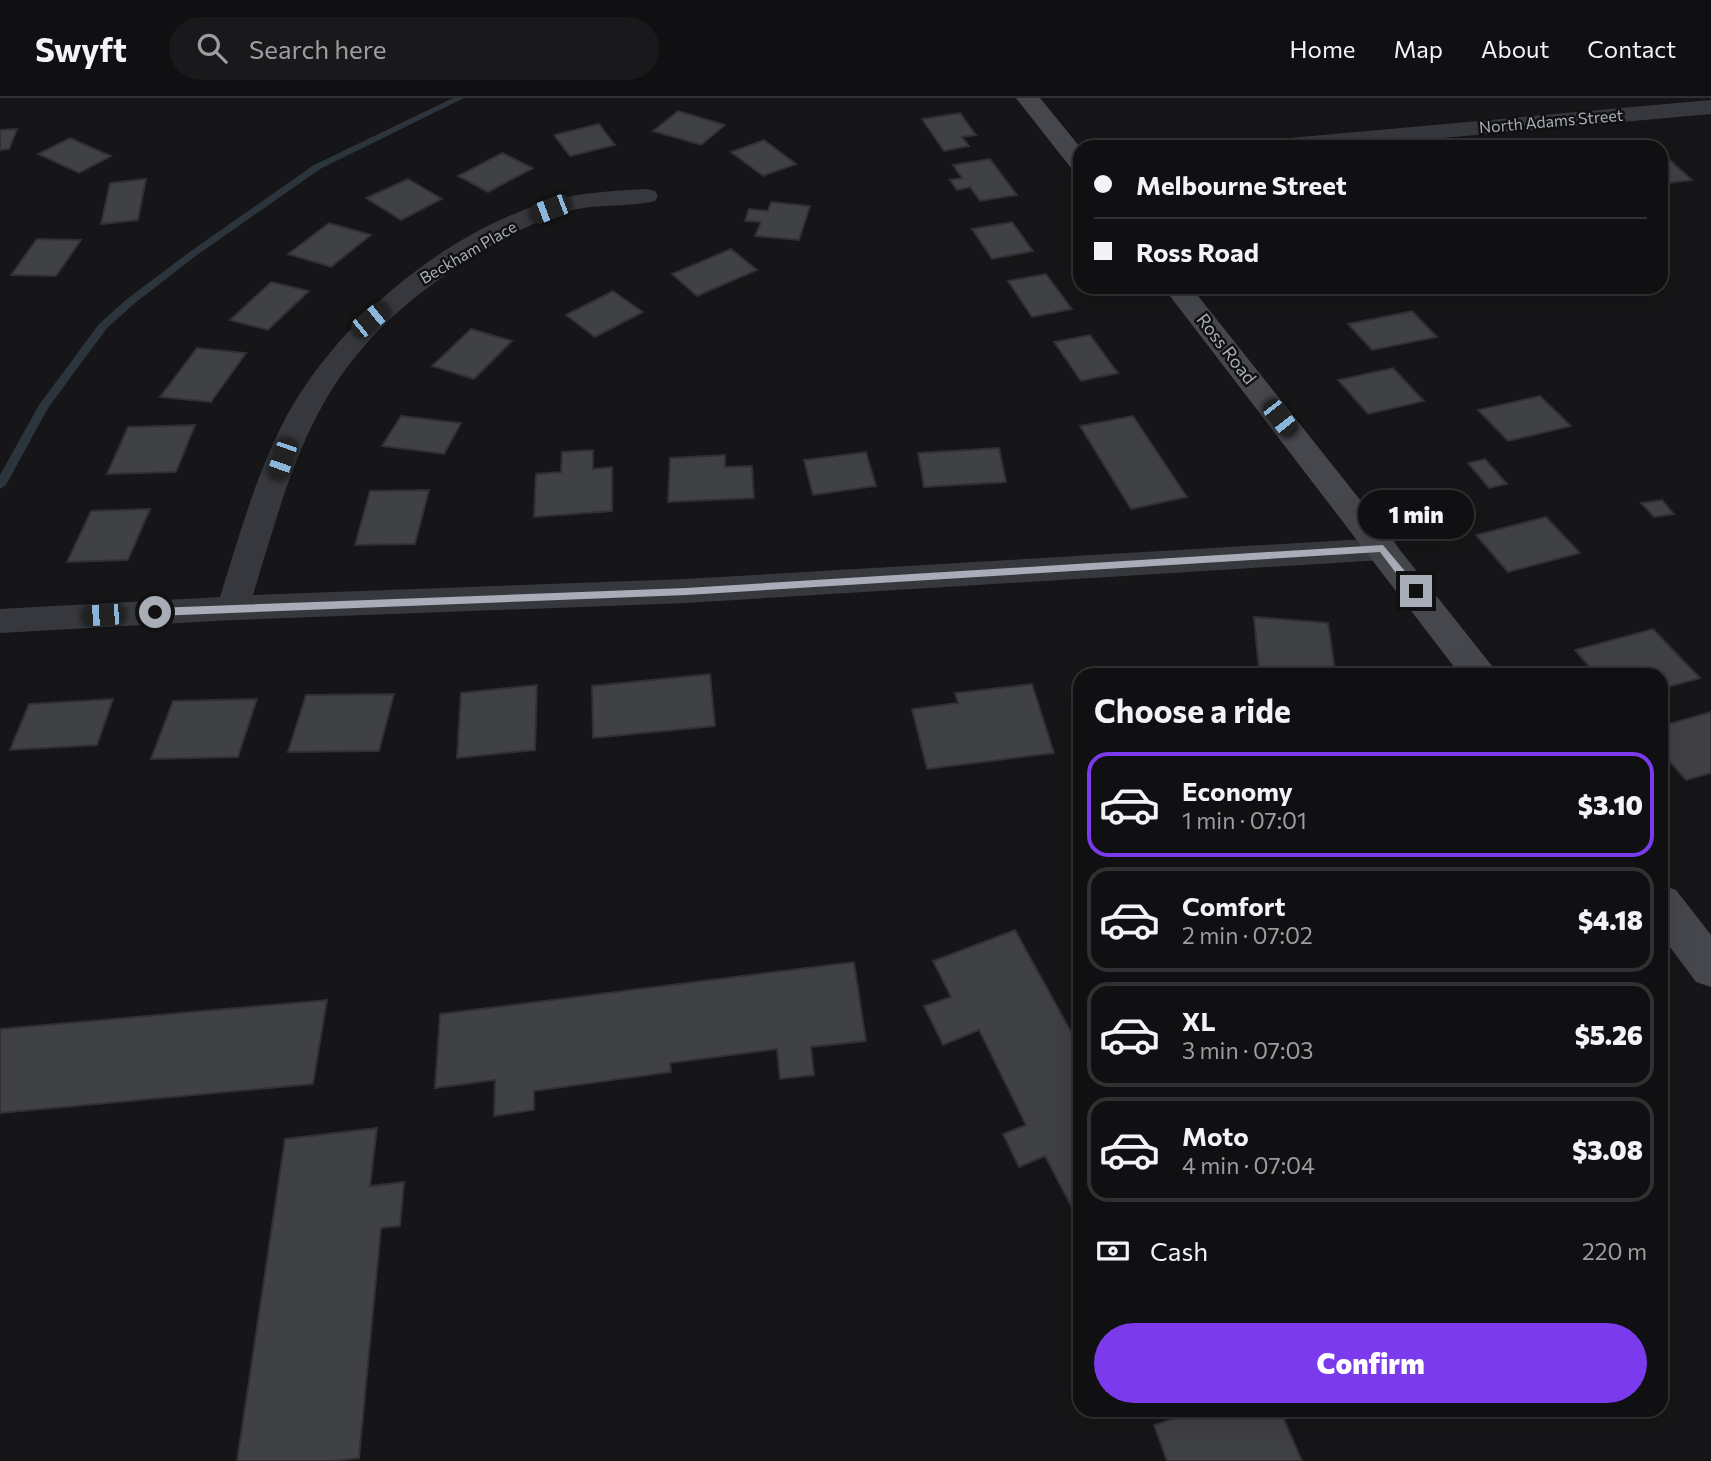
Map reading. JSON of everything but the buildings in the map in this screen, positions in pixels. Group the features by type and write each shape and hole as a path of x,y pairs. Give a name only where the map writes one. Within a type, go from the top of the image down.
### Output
{"street":[{"path":"1028,98 1073,153"},
{"name":"North Adams Street","path":"1344,140 1711,107"},
{"name":"Beckham Place","path":"233,608 282,459 307,404 370,320 446,262 524,220 569,204 646,196"},
{"name":"Ross Road","path":"1183,294 1476,668"},
{"path":"0,621 233,608 686,592 1383,549"},
{"path":"1668,912 1711,968"}],"waterway":[{"path":"0,485 43,407 103,326 131,301 194,253 317,167 460,98"}],"route":[{"path":"155,612 686,592 1383,549 1416,591"}]}
